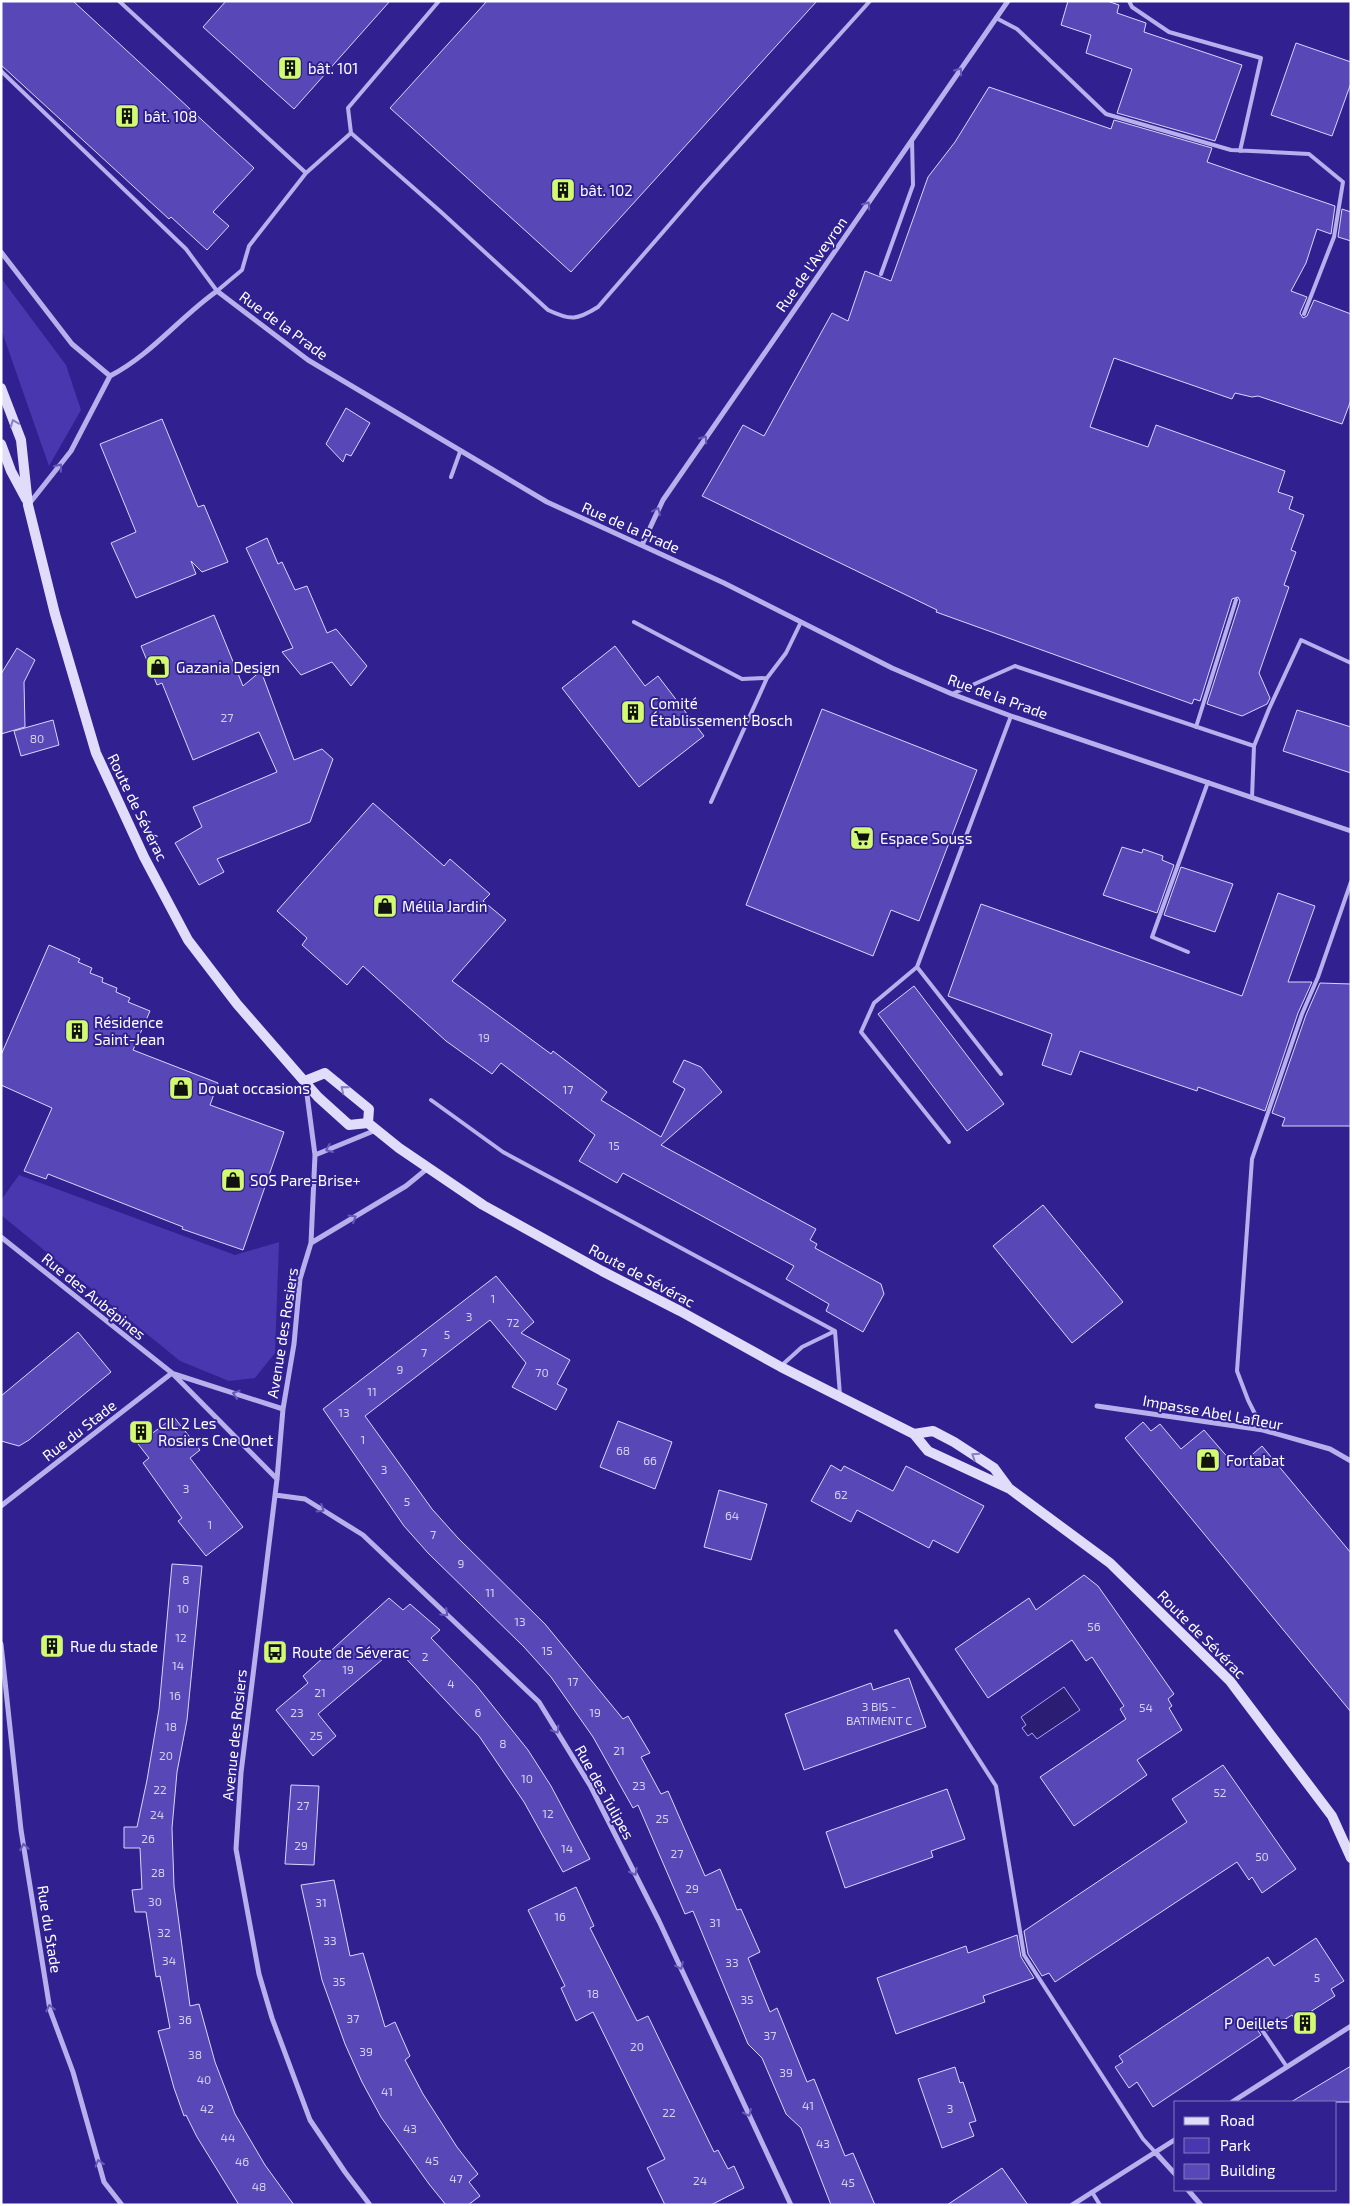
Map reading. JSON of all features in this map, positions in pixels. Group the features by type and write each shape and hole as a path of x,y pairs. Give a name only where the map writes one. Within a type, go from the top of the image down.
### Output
{"main road":[{"name":"Route de Sévérac","path":"1,388 21,440 28,505 55,614 96,753 144,857 188,940 237,1004 318,1097 349,1124 372,1126 428,1168 500,1214 602,1272 680,1311 781,1367 914,1434 928,1451 1010,1489 1110,1563 1230,1681 1332,1816 1351,1858"},
{"name":"Route de Sévérac","path":"1,444 11,471 28,505"},
{"path":"305,1081 325,1073 369,1109 372,1126"},
{"name":"Route de Sévérac","path":"914,1434 933,1431 954,1442 994,1468 1010,1489"},
{"name":"Route de Sévérac","path":"1339,1832 1351,1841"}],"street":[{"name":"Rue de l'Aveyron","path":"642,545 663,500 1008,1"},
{"path":"1,252 72,344 110,376 71,451 28,505"},
{"name":"Rue de la Prade","path":"110,376 145,353 194,308 217,291 308,360 547,502 724,583 892,668 952,694 1011,716 1351,830"},
{"name":"Avenue des Rosiers","path":"305,1081 315,1155 311,1243 300,1279 294,1344 283,1408 277,1478 241,1773 236,1849 259,1974 272,2018 310,2120 370,2205"},
{"path":"315,1155 372,1126"},
{"path":"311,1243 406,1186 428,1168"},
{"name":"Rue des Aubépines","path":"1,1238 172,1374 277,1478"},
{"name":"Rue des Aubépines","path":"172,1374 283,1408"},
{"name":"Rue du Stade","path":"1,1506 172,1374"},
{"name":"Impasse Abel Lafleur","path":"1097,1406 1263,1430 1330,1449 1351,1461"},
{"name":"Rue des Tulipes","path":"275,1495 305,1499 363,1535 539,1702 591,1787 659,1921 792,2205"},
{"name":"Rue du Stade","path":"1,1644 21,1830 50,2010 72,2072 104,2182 122,2205"},
{"path":"1234,2101 1351,2026"},
{"path":"1072,2205 1174,2140"},
{"path":"1156,2152 1174,2173"},
{"path":"1189,2191 1201,2205"}],"lane":[{"path":"119,1 306,173"},
{"path":"439,1 348,108 351,133 548,310 563,317 578,319 598,307 702,187 870,1"},
{"path":"1129,1 1132,7 1169,32 1261,58 1240,151"},
{"path":"996,18 1017,29 1106,114 1240,151 1310,154 1343,182 1334,237 1304,314"},
{"path":"1,71 186,249 217,291 242,270 249,246 306,173 351,133"},
{"path":"881,274 913,185 912,140"},
{"path":"451,477 460,452"},
{"path":"1196,727 1236,600"},
{"path":"634,622 742,679 767,678"},
{"path":"711,802 767,678 786,652 801,622"},
{"path":"1252,798 1254,746 1269,708 1301,640 1351,663"},
{"path":"952,694 1015,666 1254,746"},
{"path":"949,1142 861,1032 874,1002 917,967 1011,716"},
{"path":"1188,952 1152,937 1208,782"},
{"path":"1263,1430 1248,1400 1238,1371 1252,1159 1302,1014 1318,977 1351,882"},
{"path":"917,967 1001,1074"},
{"path":"430,1100 503,1152 836,1332"},
{"path":"781,1367 802,1347 836,1332"},
{"path":"836,1332 840,1397"},
{"path":"896,1631 996,1786 1024,1955 1143,2139 1156,2152"},
{"path":"1260,2027 1287,2066"},
{"path":"1092,2192 1100,2205"}],"green space":[{"path":"1,278 66,365 81,410 49,466 1,329"},
{"path":"19,1175 235,1255 279,1242 275,1353 255,1378 229,1381 180,1361 1,1215 1,1200"}],"shaded area":[{"path":"1064,1687 1080,1710 1037,1739 1032,1733 1028,1736 1022,1728 1026,1725 1021,1717"}],"building":[{"name":"bât. 108","path":"1,1 73,1 254,168 213,212 229,226 207,250 171,217 169,219 1,65"},
{"name":"bât. 101","path":"226,1 390,1 294,109 203,27"},
{"name":"bât. 102","path":"487,1 817,1 571,272 390,108"},
{"path":"1068,1 1107,1 1119,5 1117,13 1146,23 1144,32 1242,65 1215,141 1117,113 1132,69 1086,53 1091,35 1061,25"},
{"path":"1296,43 1351,62 1351,83 1332,136 1271,115"},
{"path":"989,87 1111,129 1114,120 1212,148 1207,162 1335,206 1331,234 1317,229 1306,263 1291,291 1307,297 1300,313 1303,318 1307,316 1314,300 1351,314 1351,400 1342,424 1258,396 1252,397 1235,393 1232,399 1114,358 1090,427 1148,447 1156,425 1285,471 1278,492 1293,497 1289,509 1304,515 1291,550 1296,552 1284,585 1289,587 1259,673 1270,698 1267,704 1242,716 1207,704 1240,601 1238,597 1232,599 1200,701 1194,699 1192,704 936,612 937,610 702,496 743,425 764,436 832,313 848,321 865,271 891,281 928,177 955,142"},
{"path":"1342,209 1351,212 1351,241 1338,237"},
{"path":"346,408 370,423 351,456 346,454 343,462 326,444"},
{"path":"162,419 198,507 204,505 228,562 202,572 191,561 196,574 136,598 111,543 136,532 100,444"},
{"path":"267,538 278,564 282,562 295,590 307,586 327,633 336,629 367,666 351,686 332,662 301,675 282,652 293,648 246,548"},
{"path":"214,615 243,686 261,671 294,760 322,749 333,759 310,822 217,859 224,872 199,885 175,843 202,827 193,807 277,772 259,732 193,760 162,683 157,685 141,646"},
{"name":"Comité Établissement Bosch","path":"615,646 645,686 658,676 704,736 639,787 562,688"},
{"path":"17,648 35,660 24,682 25,727 1,734 1,674"},
{"name":"Espace Souss","path":"822,709 977,770 919,921 891,910 873,956 746,905"},
{"path":"1297,710 1351,727 1351,773 1283,751"},
{"path":"53,720 59,745 21,756 14,731"},
{"path":"373,803 444,866 450,859 490,894 483,901 506,920 452,981 551,1054 553,1051 607,1092 601,1100 661,1137 685,1089 673,1082 684,1060 701,1067 722,1092 661,1145 816,1229 810,1240 817,1244 815,1248 881,1284 884,1294 863,1332 826,1311 829,1304 786,1279 794,1266 623,1173 617,1183 579,1161 595,1135 501,1063 492,1074 446,1041 363,966 347,985 302,945 307,938 277,911"},
{"path":"1122,847 1142,853 1143,849 1163,856 1162,860 1174,865 1157,913 1103,895"},
{"path":"1181,867 1233,884 1215,932 1164,915"},
{"path":"1278,893 1315,906 1288,982 1312,982 1298,1013 1265,1111 1198,1087 1197,1091 1080,1051 1071,1075 1042,1065 1052,1034 948,996 981,904 1242,996"},
{"path":"49,945 80,959 78,962 92,968 90,973 103,978 102,982 117,988 116,992 130,998 128,1002 150,1011 133,1050 218,1083 210,1105 284,1132 243,1250 182,1229 183,1227 48,1174 46,1179 24,1171 52,1108 1,1085 1,1055"},
{"path":"1320,983 1351,984 1351,1126 1282,1126 1285,1118 1272,1113 1306,1015"},
{"path":"914,986 1004,1104 967,1131 878,1014"},
{"path":"1043,1205 1123,1302 1072,1343 993,1246"},
{"path":"496,1276 534,1322 521,1333 570,1360 557,1384 567,1389 556,1410 512,1387 526,1363 490,1320 365,1416 432,1509 458,1538 545,1624 623,1719 628,1716 650,1753 641,1757 661,1794 668,1791 705,1876 720,1869 737,1910 741,1909 760,1952 748,1958 770,2012 777,2008 807,2082 814,2079 845,2156 853,2153 875,2205 831,2205 801,2128 786,2114 762,2058 748,2044 693,1911 685,1914 638,1805 633,1808 593,1737 551,1677 524,1647 428,1553 404,1526 323,1409"},
{"path":"78,1332 111,1372 29,1440 19,1446 1,1441 1,1396"},
{"path":"174,1417 200,1450 190,1458 243,1527 206,1556 178,1521 182,1518 143,1463 149,1458 138,1444"},
{"path":"618,1421 672,1442 655,1489 600,1467"},
{"path":"1143,1422 1151,1431 1160,1424 1181,1449 1204,1430 1237,1468 1262,1446 1351,1553 1351,1712 1125,1438"},
{"path":"831,1465 841,1471 844,1466 893,1491 906,1466 984,1506 958,1553 933,1540 929,1548 857,1510 851,1522 811,1501"},
{"path":"719,1490 767,1504 751,1560 704,1547"},
{"path":"172,1564 202,1566 187,1720 177,1772 172,1828 174,1886 190,2006 199,2004 215,2062 235,2114 265,2165 294,2205 239,2205 197,2137 186,2115 184,2116 158,2031 170,2028 160,1976 156,1977 146,1912 135,1912 132,1890 142,1889 140,1848 124,1848 124,1827 137,1827 147,1780 159,1709"},
{"path":"1084,1575 1098,1586 1174,1694 1168,1699 1172,1706 1169,1708 1182,1730 1137,1760 1147,1775 1074,1826 1040,1777 1126,1719 1120,1709 1124,1706 1092,1657 1086,1661 1072,1640 988,1698 955,1649 1029,1598 1036,1610"},
{"path":"389,1598 403,1610 410,1604 440,1630 431,1638 476,1685 528,1750 551,1786 590,1859 563,1872 524,1802 479,1736 396,1648 318,1714 336,1736 313,1756 276,1710 308,1683 303,1676"},
{"path":"909,1678 926,1727 804,1770 785,1714 871,1683 873,1690"},
{"path":"1223,1765 1296,1869 1262,1893 1252,1877 1249,1880 1237,1862 1055,1982 1049,1973 1042,1976 1028,1954 1024,1931 1187,1822 1172,1799"},
{"path":"291,1785 319,1786 314,1865 285,1864"},
{"path":"947,1789 965,1839 931,1851 933,1857 845,1888 826,1832"},
{"path":"334,1880 350,1956 363,1953 385,2027 395,2022 410,2056 405,2060 423,2094 457,2147 478,2174 469,2182 480,2196 468,2205 446,2205 429,2184 381,2117 362,2082 345,2044 322,1980 301,1885"},
{"path":"576,1887 594,1926 590,1928 637,2021 648,2016 714,2152 718,2150 728,2169 734,2166 744,2188 711,2205 665,2205 647,2168 665,2159 593,2012 576,2021 561,1988 565,1986 528,1910"},
{"path":"1017,1935 1021,1957 1034,1978 983,1996 985,2002 896,2034 877,1978 966,1946 968,1953"},
{"path":"1316,1938 1344,1981 1331,1989 1335,1996 1296,2021 1292,2015 1267,2031 1262,2024 1258,2024 1256,2028 1261,2035 1153,2107 1137,2082 1129,2088 1115,2067 1123,2062 1119,2056 1268,1957 1274,1966"},
{"path":"1351,2066 1351,2102 1293,2101"},
{"path":"955,2067 960,2083 963,2082 976,2121 969,2123 974,2136 942,2148 918,2079"},
{"path":"1002,2168 1028,2205 947,2205 977,2185"}],"place":[{"name":"bât. 101","path":"290,68"},
{"name":"bât. 108","path":"127,116"},
{"name":"bât. 102","path":"563,190"},
{"name":"Gazania Design","path":"158,667"},
{"name":"Comité Établissement Bosch","path":"633,712"},
{"name":"Espace Souss","path":"862,838"},
{"name":"Mélila Jardin","path":"385,906"},
{"name":"Résidence Saint-Jean","path":"77,1031"},
{"name":"Douat occasions","path":"181,1088"},
{"name":"SOS Pare-Brise+","path":"233,1180"},
{"name":"CIL 2 Les Rosiers Cne Onet","path":"141,1432"},
{"name":"Fortabat","path":"1208,1460"},
{"name":"Rue du stade","path":"52,1646"},
{"name":"Route de Séverac","path":"275,1652"},
{"name":"P Oeillets","path":"1305,2023"}]}
